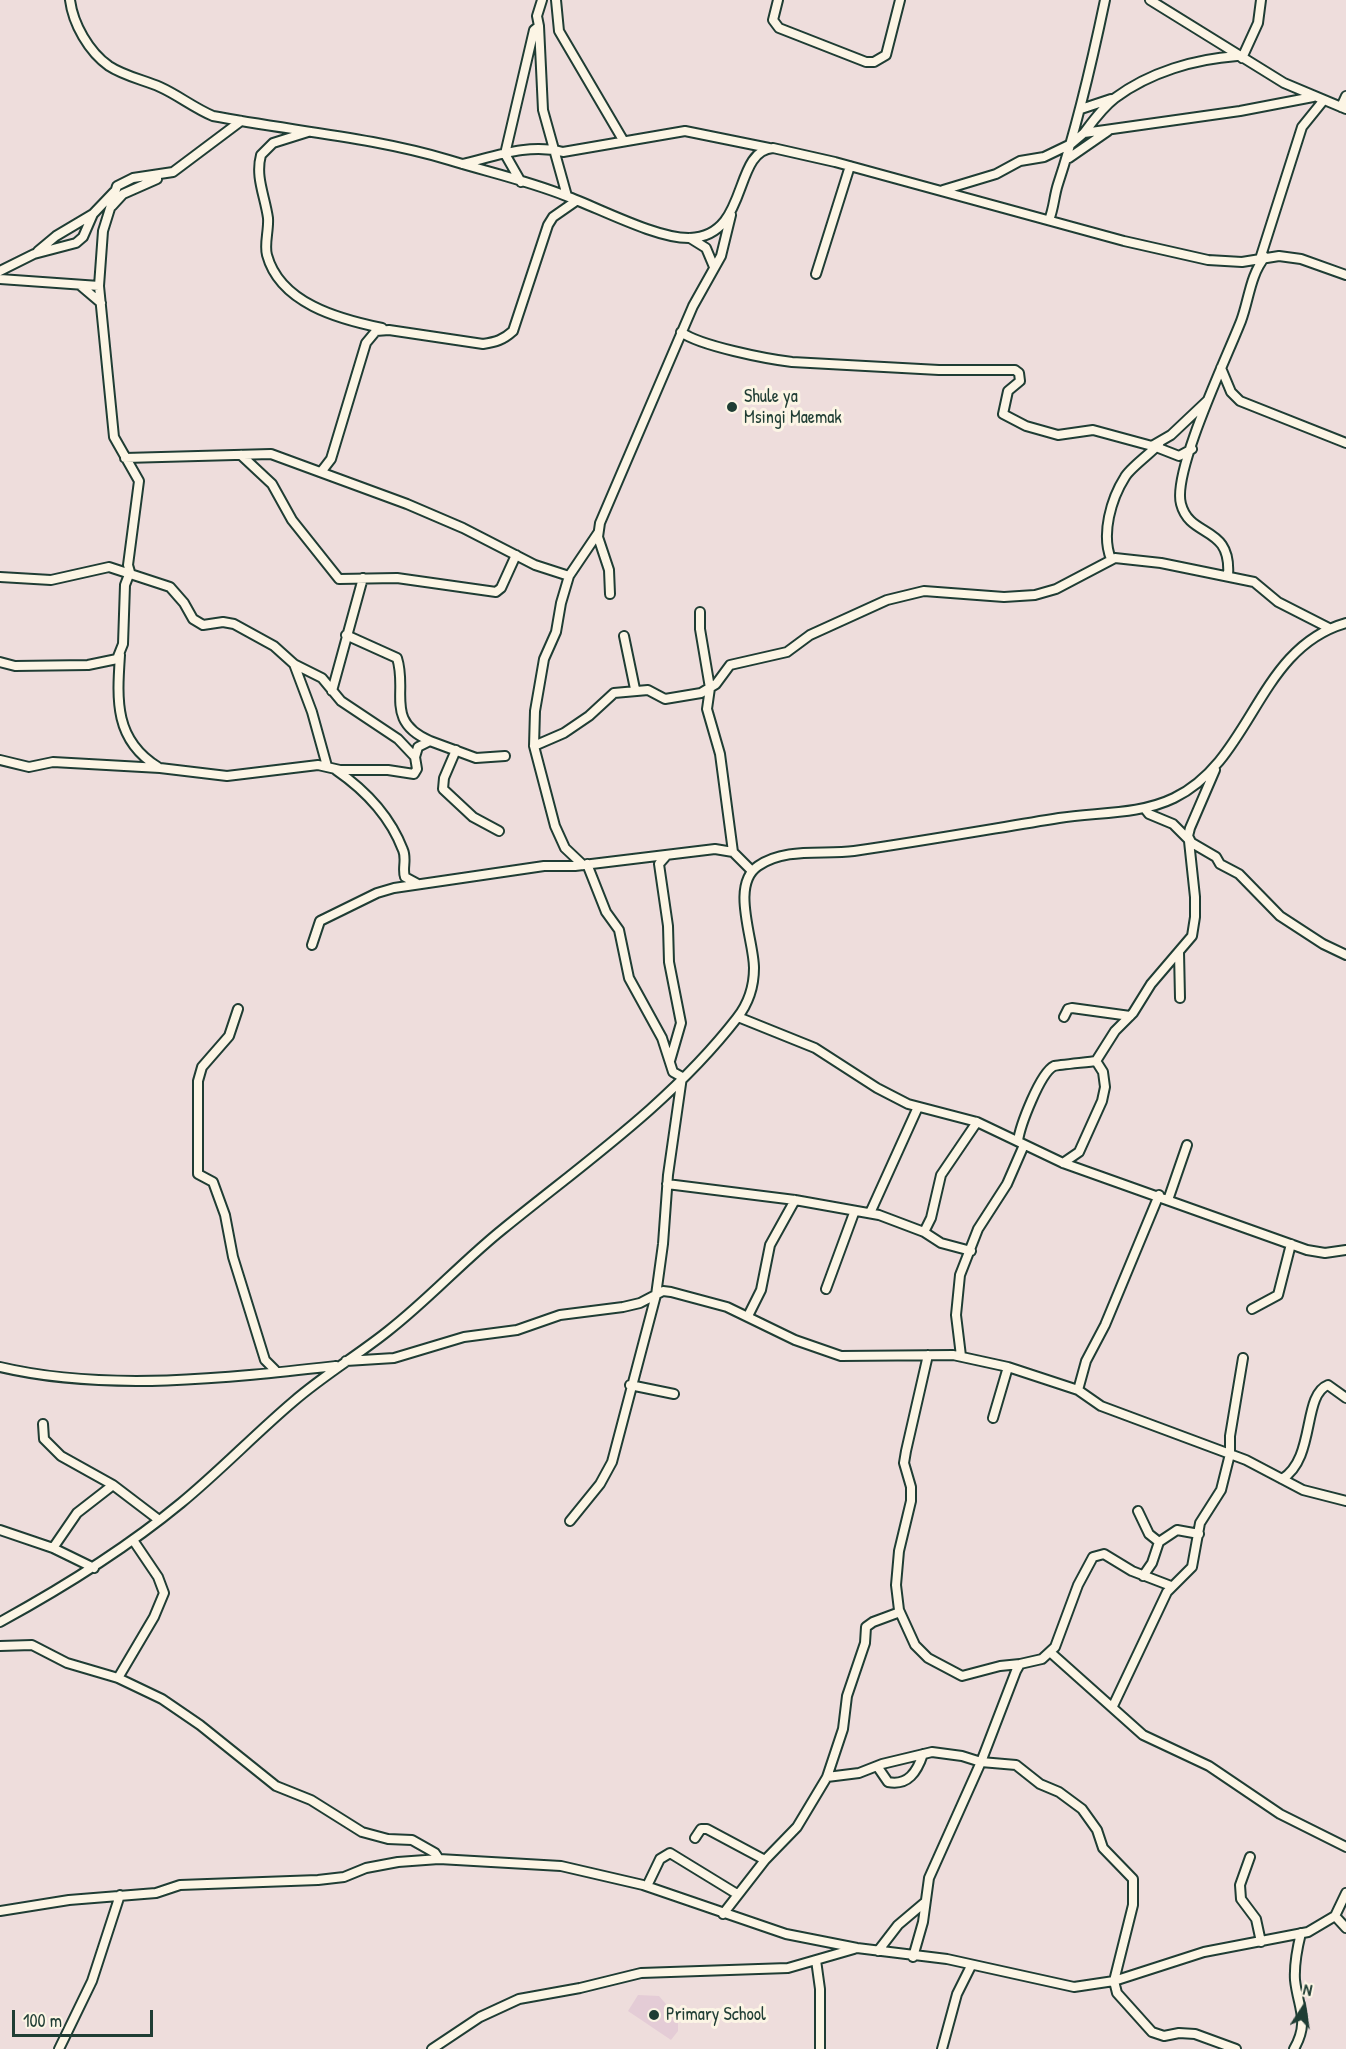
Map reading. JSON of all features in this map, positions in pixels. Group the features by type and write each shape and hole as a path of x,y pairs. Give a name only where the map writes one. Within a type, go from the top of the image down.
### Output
{"street":[{"path":"70,0 82,35 98,57 110,67 163,88 194,108 213,116 413,150 567,196 657,231 689,238 699,237 721,227 731,213 754,160 769,148"},
{"path":"542,0 537,16 543,110 567,196"},
{"path":"556,0 559,31 623,140"},
{"path":"778,0 773,20 779,28 866,62 874,62 886,55 900,0"},
{"path":"1049,220 1069,158 1093,64 1105,0"},
{"path":"1150,0 1240,57 1313,97 1344,108 1346,96"},
{"path":"1240,57 1258,23 1261,0"},
{"path":"522,182 505,154 534,30 539,26"},
{"path":"1081,110 1115,98 1181,65 1205,58 1240,57"},
{"path":"1084,133 1162,120 1240,111 1313,97"},
{"path":"941,191 988,177 1020,161 1041,158 1071,144 1115,98"},
{"path":"1228,576 1229,554 1224,546 1192,521 1181,504 1182,482 1207,401 1242,319 1255,273 1263,258 1302,127 1323,101"},
{"path":"112,206 123,194 173,172 241,121"},
{"path":"1069,158 1109,130"},
{"path":"311,131 273,143 261,155 259,180 268,217 267,255 281,284 291,293 317,307 360,323 389,330 483,344 506,338 513,331 548,225 553,217 576,201"},
{"path":"462,164 529,148 553,148 563,152 623,140 692,131 850,166 1208,260 1238,262 1279,256 1301,260 1346,275"},
{"path":"816,274 850,166"},
{"path":"0,271 34,254 76,243 82,237 93,214 123,182 133,178 173,172"},
{"path":"114,191 112,206 103,231 99,286 114,437 135,471 139,487 128,565 130,572 125,585 118,708 122,724 136,750 160,768"},
{"path":"682,1077 673,1072 662,1038 632,984 619,930 606,912 585,864 565,848 560,839 534,746 535,711 540,677 556,632 569,576 598,533 610,494 647,417 681,332 726,242 731,213"},
{"path":"34,254 56,236 93,214"},
{"path":"689,238 706,248 714,267"},
{"path":"0,279 99,286"},
{"path":"81,286 101,303"},
{"path":"321,472 331,459 366,343 376,331 389,330"},
{"path":"681,332 696,339 768,359 792,362 939,370 1015,370 1020,381 1008,390 1003,410 1006,417 1026,426 1058,435 1093,430 1136,443 1157,445 1179,456 1191,449"},
{"path":"1221,368 1231,392 1240,400 1314,428 1346,443"},
{"path":"1111,559 1106,538 1124,478 1207,401"},
{"path":"241,454 272,484 292,520 326,566 339,579 397,578 496,592 501,588 516,555"},
{"path":"125,458 271,454 463,528 535,565 569,576"},
{"path":"598,533 609,570 610,594"},
{"path":"534,746 564,733 588,716 608,696 635,689 651,690 665,699 693,695 710,688 730,665 787,652 816,633 887,600 924,591 1004,597 1035,595 1056,589 1111,559 1161,563 1258,583 1278,602 1329,628"},
{"path":"0,577 51,580 109,567 170,587 184,603 189,615 198,623 234,624 274,646 294,664 322,678 332,691 364,718 398,739 415,757"},
{"path":"332,691 363,579"},
{"path":"700,612 700,629 710,688 707,709 720,754 733,852"},
{"path":"1096,1061 1115,1030 1130,1016 1151,984 1192,936 1195,917 1188,836 1215,770 1264,690 1284,663 1303,645 1329,628 1346,623"},
{"path":"346,635 397,657 400,710 411,731 430,741 484,759 505,756"},
{"path":"624,636 635,689"},
{"path":"0,662 15,666 88,665 112,662 120,655"},
{"path":"294,664 331,768 376,804 383,813 404,851 405,878 420,885"},
{"path":"398,739 420,744 430,741"},
{"path":"0,760 29,768 53,762 160,768 227,776 318,765 331,768 388,770 410,774 417,770 415,757 420,744"},
{"path":"456,750 444,778 443,789 472,816 500,831"},
{"path":"0,1622 94,1568 159,1520 341,1363 391,1329 504,1228 641,1119 738,1017 750,998 754,969 743,893 751,870 764,861 784,856 853,851 1063,817 1145,809 1191,789 1215,770"},
{"path":"1145,809 1149,814 1173,824 1190,842 1216,857 1220,864 1239,874 1280,916 1323,944 1346,955"},
{"path":"312,945 318,924 333,913 377,893 420,885 538,866 585,864 715,849 733,852 751,870"},
{"path":"666,856 659,864 659,878 668,926 669,962 681,1023 670,1063"},
{"path":"1179,952 1180,998"},
{"path":"1064,1017 1068,1009 1072,1008 1130,1016"},
{"path":"238,1009 229,1036 200,1071 196,1101 196,1151 200,1161 198,1174 213,1182 225,1215 233,1257 265,1360 275,1370"},
{"path":"738,1017 815,1048 877,1088 918,1107 977,1122 1063,1163 1159,1195 1291,1244 1322,1253 1346,1250"},
{"path":"961,1356 956,1315 957,1290 978,1229 1007,1184 1021,1143 1020,1129 1046,1074 1058,1065 1096,1061"},
{"path":"1063,1163 1079,1152 1102,1101 1105,1087 1103,1072 1096,1061"},
{"path":"570,1521 600,1484 612,1462 630,1385 656,1295 682,1077"},
{"path":"870,1213 918,1107"},
{"path":"924,1232 931,1218 941,1175 977,1122"},
{"path":"1168,1200 1187,1145"},
{"path":"668,1184 795,1200 854,1213 870,1213 924,1232 941,1243 971,1251"},
{"path":"1078,1390 1086,1361 1105,1325 1159,1195"},
{"path":"748,1316 761,1290 770,1245 795,1200"},
{"path":"826,1289 854,1213"},
{"path":"1252,1309 1278,1296 1291,1244"},
{"path":"0,1367 68,1379 138,1380 394,1358 464,1336 518,1330 560,1315 623,1307 663,1291 683,1293 711,1301 748,1316 795,1340 841,1356 961,1356 1008,1367 1078,1390 1101,1406 1258,1464 1303,1490 1346,1501"},
{"path":"928,1355 904,1463 911,1486 911,1501 896,1569 900,1612 920,1651 955,1674 966,1676 1000,1666 1042,1659 1060,1639 1078,1585 1093,1557 1104,1554 1143,1576 1171,1586"},
{"path":"1113,1706 1171,1586 1186,1576 1192,1567 1204,1512 1221,1490 1230,1454 1232,1419 1243,1358"},
{"path":"993,1418 1008,1367"},
{"path":"630,1385 674,1394"},
{"path":"1282,1479 1296,1469 1304,1448 1308,1421 1321,1390 1328,1385 1346,1398"},
{"path":"43,1424 44,1439 50,1446 78,1466 113,1485 159,1520"},
{"path":"53,1548 77,1513 113,1485"},
{"path":"1138,1511 1149,1534 1159,1542"},
{"path":"0,1530 53,1548 94,1568"},
{"path":"1143,1576 1159,1542 1177,1530 1199,1534"},
{"path":"118,1678 154,1617 164,1593 158,1577 133,1540"},
{"path":"723,1914 765,1860 797,1827 827,1777 843,1729 847,1696 865,1643 866,1627 900,1612"},
{"path":"0,1646 32,1645 67,1663 118,1678 175,1707 276,1786 311,1800 362,1832 388,1839 412,1840 435,1853 439,1859"},
{"path":"1050,1652 1065,1668 1113,1706 1118,1716 1154,1742 1209,1766 1280,1814 1346,1847"},
{"path":"914,1957 923,1922 928,1878 981,1762 1020,1664"},
{"path":"827,1777 859,1773 923,1754 962,1756 981,1762 1016,1765 1040,1784 1059,1792 1077,1804 1089,1818 1103,1848 1133,1879 1133,1905 1114,1980 1115,1991 1152,2032 1164,2036 1179,2033 1195,2034 1236,2049"},
{"path":"877,1766 888,1782 900,1784 910,1779 923,1754"},
{"path":"695,1838 703,1828 765,1860"},
{"path":"647,1886 660,1859 670,1853 737,1894"},
{"path":"1250,1857 1240,1885 1241,1899 1256,1919 1261,1942"},
{"path":"0,1911 69,1900 156,1893 180,1885 344,1877 366,1868 398,1862 439,1859 561,1866 647,1886 786,1934 914,1957 947,1959 1074,1987 1114,1980 1188,1955 1316,1929 1335,1916 1346,1893"},
{"path":"59,2049 97,1968 120,1895"},
{"path":"878,1951 898,1925 924,1903"},
{"path":"1335,1916 1346,1928"},
{"path":"1294,2049 1303,2024 1303,2011 1295,1984 1294,1968 1300,1933"},
{"path":"432,2049 480,2017 519,1999 580,1989 641,1973 788,1968 857,1948"},
{"path":"816,1960 820,1989 820,2049"},
{"path":"942,2049 957,1994 971,1966"}],"shaded area":[{"name":"Primary School","path":"638,1995 659,1996 678,2018 678,2031 671,2040 628,2011"}],"place":[{"name":"Shule ya Msingi Maemak","path":"732,407"},
{"name":"Primary School","path":"654,2015"}]}
